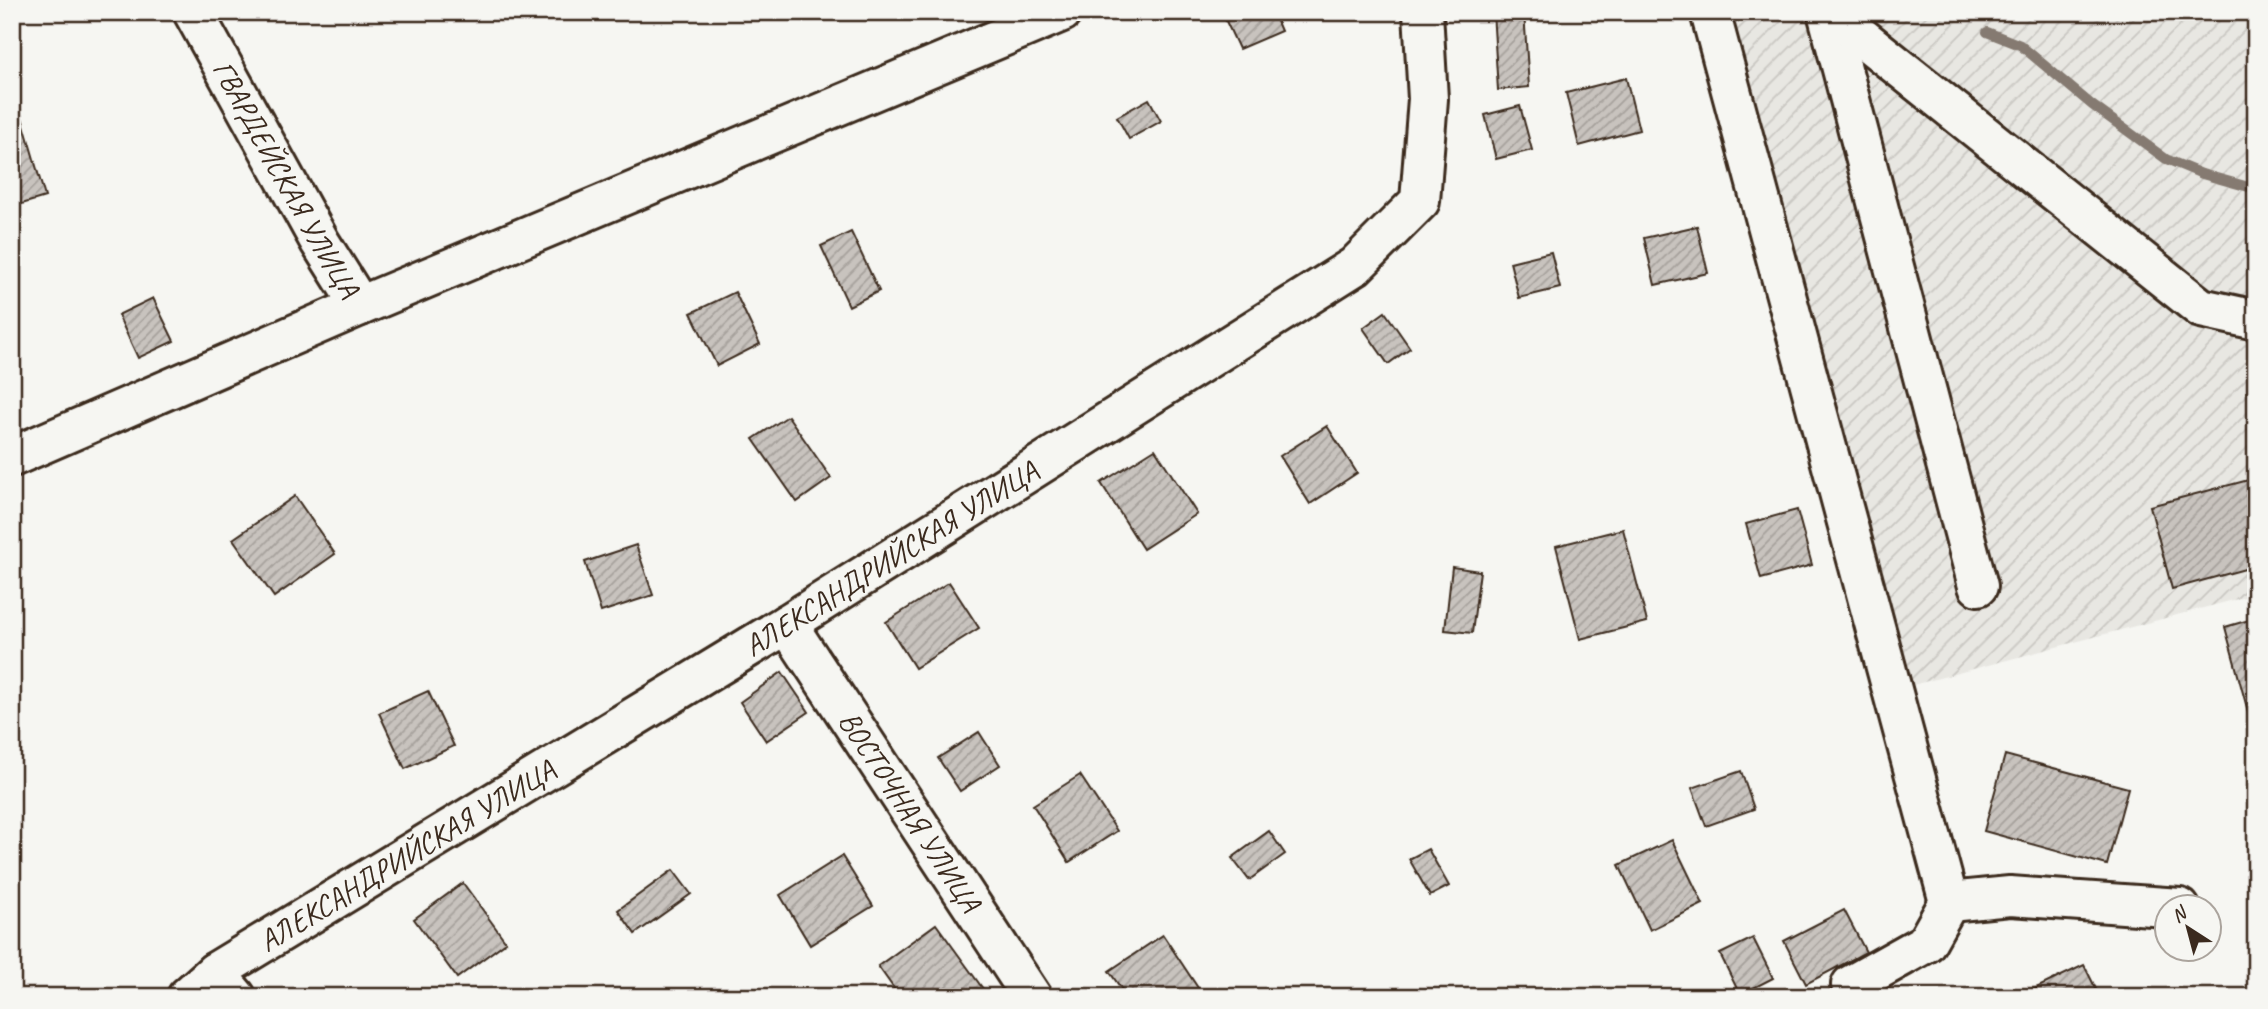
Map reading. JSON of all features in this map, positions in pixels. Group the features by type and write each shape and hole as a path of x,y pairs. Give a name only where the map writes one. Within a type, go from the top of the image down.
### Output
{"street":[{"name":"ГВАРДЕЙСКАЯ УЛИЦА","path":"193,12 320,242 360,306"},
{"path":"12,457 360,306 1062,12"},
{"name":"АЛЕКСАНДРИЙСКАЯ УЛИЦА","path":"213,989 1354,266 1420,201 1428,99 1423,12"},
{"path":"1710,12 1949,902 1926,943 1851,985"},
{"path":"1829,12 2201,308 2256,320"},
{"path":"1829,12 1978,586"},
{"name":"ВОСТОЧНАЯ УЛИЦА","path":"787,624 1032,997"},
{"path":"1949,902 2010,897 2152,906"}],"shaded area":[{"path":"1724,12 2256,12 2256,594 1909,686"}],"building":[{"path":"1240,12 1273,12 1281,31 1239,49 1225,19"},
{"path":"1493,12 1524,12 1529,87 1498,90"},
{"path":"1626,78 1639,130 1579,146 1566,93"},
{"path":"1149,99 1161,121 1129,139 1117,117"},
{"path":"1520,106 1532,150 1496,159 1485,115"},
{"path":"20,111 45,197 12,207 12,114"},
{"path":"1697,226 1708,273 1655,285 1644,238"},
{"path":"851,232 879,291 849,306 821,246"},
{"path":"1551,252 1560,288 1519,298 1510,262"},
{"path":"735,292 760,344 717,366 691,313"},
{"path":"153,298 174,341 138,358 118,315"},
{"path":"1385,312 1410,348 1388,364 1363,328"},
{"path":"788,416 831,478 797,502 753,439"},
{"path":"1327,426 1357,473 1310,504 1280,456"},
{"path":"1155,449 1197,514 1143,549 1101,483"},
{"path":"2256,478 2256,566 2172,589 2150,506"},
{"path":"295,496 335,554 274,597 233,539"},
{"path":"1797,510 1812,565 1761,579 1746,524"},
{"path":"1623,529 1647,622 1580,639 1556,546"},
{"path":"636,545 653,595 601,612 585,562"},
{"path":"1452,567 1480,571 1472,633 1445,630"},
{"path":"949,582 979,628 915,668 886,622"},
{"path":"2256,618 2256,741 2225,627"},
{"path":"782,672 809,712 766,741 740,702"},
{"path":"428,691 454,746 405,769 379,713"},
{"path":"979,732 1000,765 960,791 938,758"},
{"path":"2005,755 2128,788 2107,865 1984,831"},
{"path":"1741,771 1754,809 1706,826 1692,788"},
{"path":"1080,775 1117,831 1069,862 1033,805"},
{"path":"1269,831 1285,854 1249,880 1232,858"},
{"path":"1672,840 1703,904 1650,930 1619,865"},
{"path":"1428,849 1449,886 1430,896 1409,859"},
{"path":"842,856 873,906 810,945 780,895"},
{"path":"673,870 691,894 635,934 618,910"},
{"path":"463,883 506,942 457,978 414,919"},
{"path":"1844,910 1866,952 1806,984 1784,941"},
{"path":"936,924 986,993 981,997 900,997 878,966"},
{"path":"1163,935 1204,997 1127,997 1109,971"},
{"path":"1753,938 1773,978 1740,995 1720,954"},
{"path":"2084,965 2100,997 2033,997 2030,991"}],"waterway":[{"path":"1987,32 2020,45 2092,105 2166,159 2202,174 2256,189"}]}
